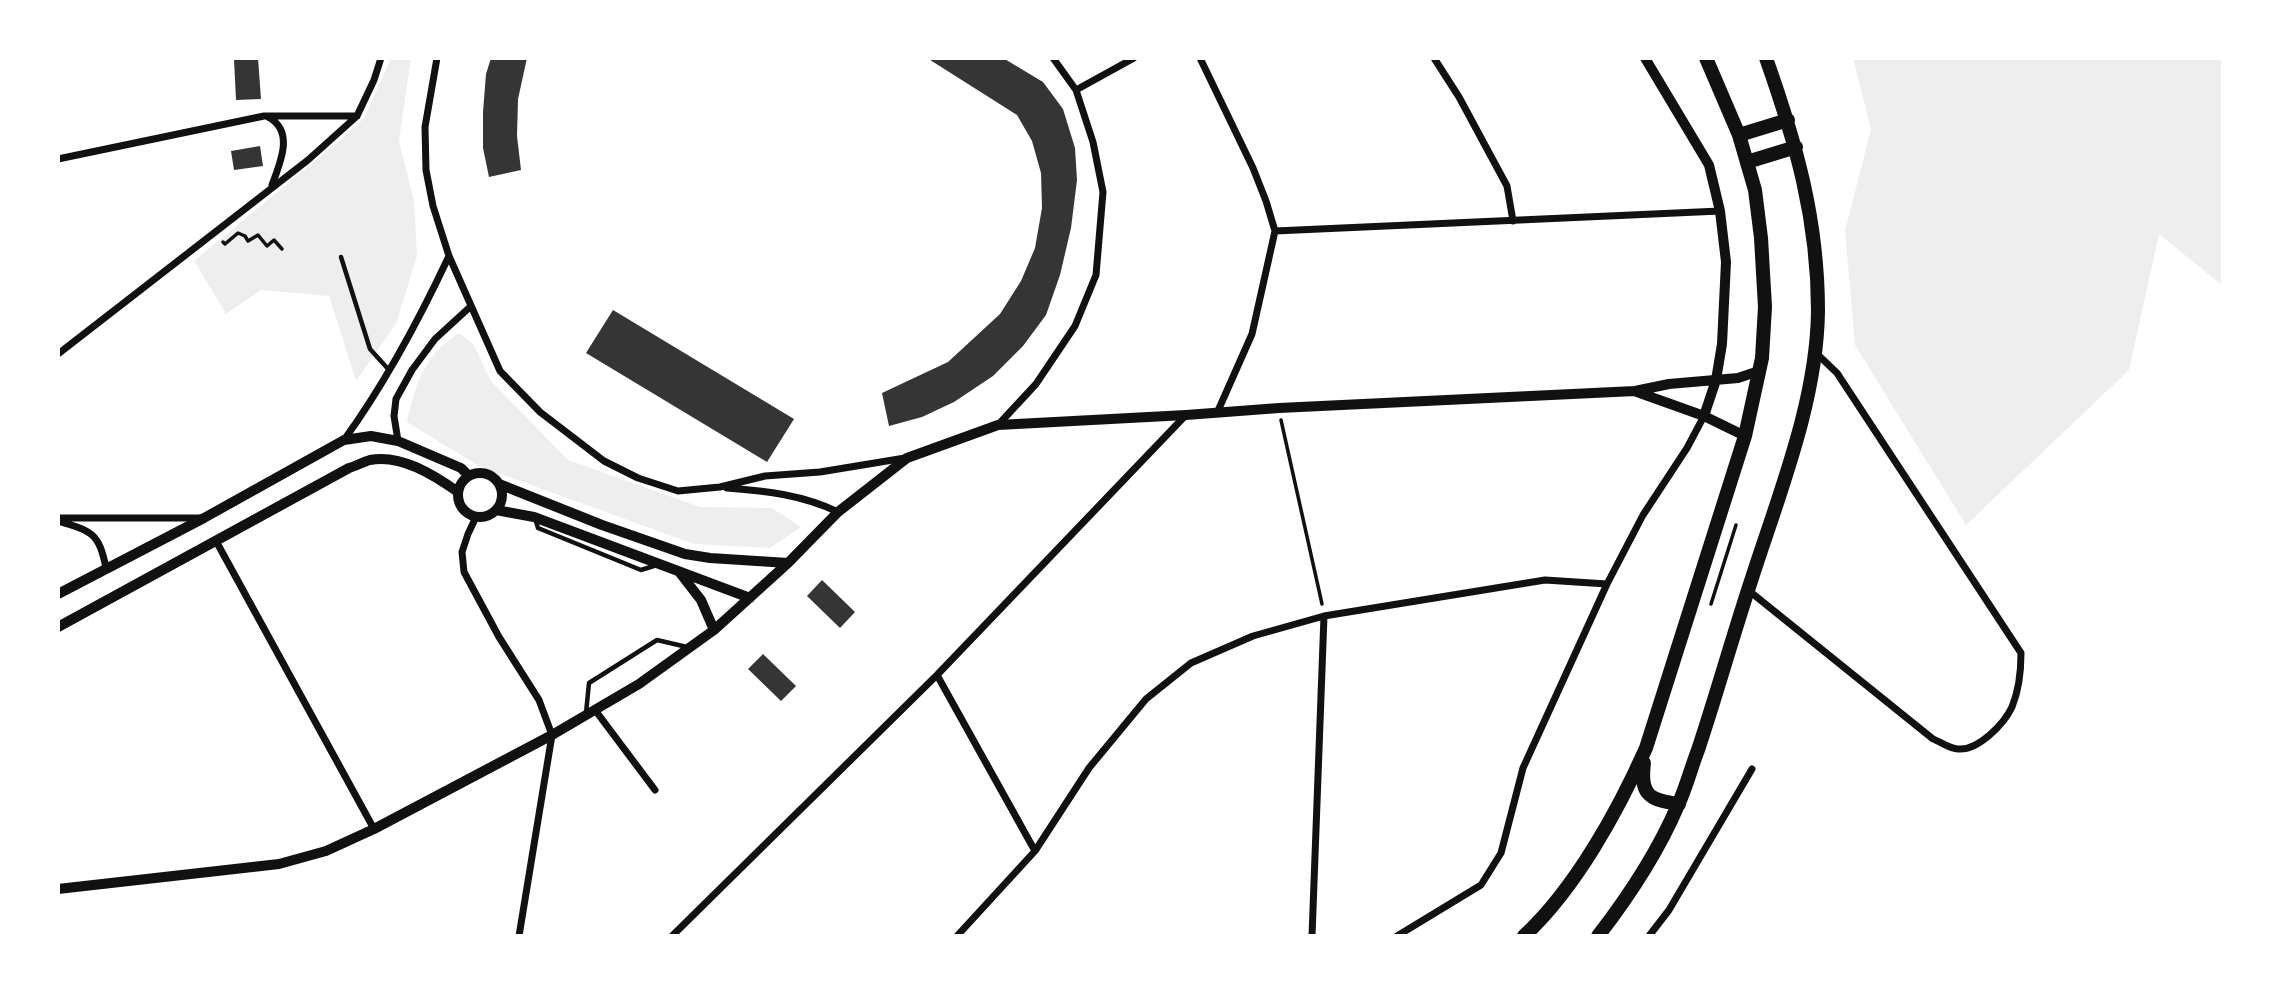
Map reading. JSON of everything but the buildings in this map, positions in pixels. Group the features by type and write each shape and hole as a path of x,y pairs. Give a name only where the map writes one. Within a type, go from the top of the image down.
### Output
{"main road":[{"path":"1524,936 1540,922 1588,857 1629,787 1646,748 1745,436 1762,358 1765,307 1755,190 1739,135 1706,58"},
{"path":"1598,936 1629,896 1679,803 1709,717 1807,400 1818,312 1814,246 1807,191 1796,147 1766,58"},
{"path":"1739,135 1788,120"},
{"path":"1747,162 1796,147"},
{"path":"1646,748 1644,790 1653,799 1679,803"}],"street":[{"path":"58,354 308,160 357,116 381,58"},
{"path":"437,58 426,114 424,149 433,206 449,256 500,371 540,412 604,461 638,478 678,491 720,487 765,476 820,472 907,458 998,425 1634,391 1669,384 1738,378 1759,371"},
{"path":"998,425 1036,384 1075,326 1096,275 1103,192 1093,142 1076,90 1053,58"},
{"path":"1076,90 1133,58"},
{"path":"1200,58 1253,168 1275,231 1252,334 1217,413"},
{"path":"1434,58 1459,97 1507,186 1513,221"},
{"path":"1396,936 1481,885 1501,853 1523,768 1607,584 1643,515 1687,448 1704,416 1716,380 1722,344 1726,262 1720,211 1709,165 1646,58"},
{"path":"58,159 264,116 357,116"},
{"path":"264,116 279,126 283,137 284,151 272,186"},
{"path":"1275,231 1720,211"},
{"path":"344,440 369,405 419,321 449,256"},
{"path":"398,441 394,416 396,399 412,370 435,339 470,307"},
{"path":"1748,590 1933,739 1956,749 1973,748 1992,733 2011,709 2021,677 2021,653 1837,373 1815,352"},
{"path":"1634,391 1704,416 1745,436"},
{"path":"673,936 937,676 1186,415"},
{"path":"58,594 344,440 371,436 398,441 461,468 469,476"},
{"path":"58,889 279,864 326,851 374,829 590,713 692,648 788,563 838,512 907,458"},
{"path":"58,628 349,468 370,460 391,459 435,475 458,492"},
{"path":"499,484 502,498 496,510 489,515 476,517 460,505 458,492 464,480 482,473 489,475 499,484 685,554 788,563"},
{"path":"720,487 784,494 817,502 838,512"},
{"path":"496,510 534,517 750,598"},
{"path":"58,520 204,517"},
{"path":"476,517 462,552 464,572 499,637 539,700 552,734 519,936"},
{"path":"58,520 83,528 92,534 102,547 106,568"},
{"path":"216,541 374,829"},
{"path":"678,571 701,600 714,630"},
{"path":"957,936 1035,851 1089,768 1146,699 1191,663 1253,636 1324,616 1545,580 1607,584"},
{"path":"1312,936 1324,616"},
{"path":"937,676 1035,851"},
{"path":"590,713 655,790"},
{"path":"1649,936 1669,910 1752,769"}],"lane":[{"path":"341,257 370,349 389,371"},
{"path":"590,713 589,683 657,640 692,648"}],"path":[{"path":"215,233 225,244 238,233 248,241 258,235 267,246 274,240 282,250"},
{"path":"1279,408 1324,616"}],"shaded area":[{"path":"391,58 411,58 399,141 414,201 417,256 396,324 356,381 329,296 261,290 226,314 194,261 364,118"},
{"path":"1853,58 2223,58 2223,286 2159,234 2129,370 1966,525 1855,345 1845,231 1871,129"},
{"path":"459,333 474,345 490,380 568,460 700,507 772,508 801,527 770,548 694,544 479,466 407,422 421,375 437,351"}]}
